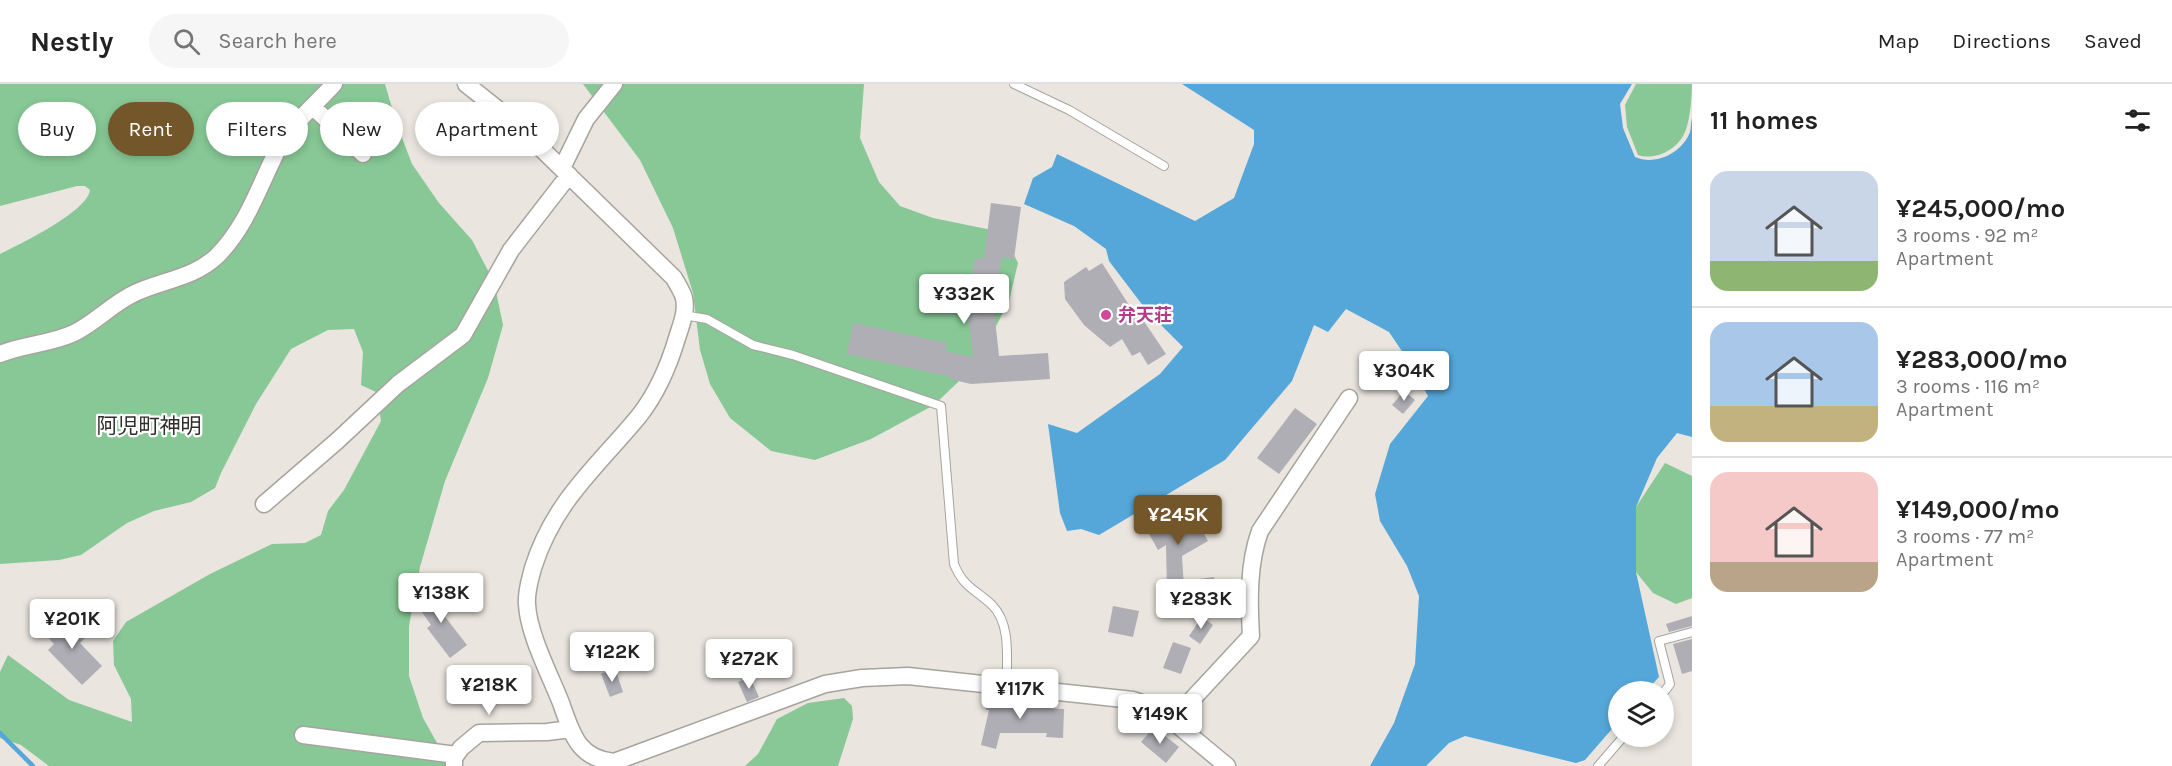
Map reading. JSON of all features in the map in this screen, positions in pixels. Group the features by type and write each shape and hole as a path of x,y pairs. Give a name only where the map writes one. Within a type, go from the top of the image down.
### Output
{"street":[{"path":"466,84 514,122 566,171 674,278 684,297 684,315 663,377 640,414 576,487 551,524 528,585 527,603 530,622 571,729 585,753 603,761 614,762 825,684 862,678 908,676 1133,700 1157,708 1227,766"},
{"path":"264,504 398,384 463,335 511,250 566,171 586,119 614,84"},
{"path":"0,354 17,347 74,333 133,294 178,279 207,264 219,254 239,226 260,191 280,144 330,86"},
{"path":"313,107 320,114"},
{"path":"1173,720 1251,636 1249,601 1255,546 1260,531 1349,398"},
{"path":"303,735 455,761 470,739 479,733 548,732 571,729"}],"lane":[{"path":"1014,84 1069,110 1164,166"},
{"path":"684,315 707,319 753,345 793,355 941,406 954,564 959,578 993,606 1005,625 1007,686"},
{"path":"1669,681 1659,641 1692,632"},
{"path":"1598,766 1614,747"}],"green space":[{"path":"0,84 385,84 390,102 320,102 320,156 403,156 403,141 412,164 439,203 472,240 494,282 503,325 488,378 445,481 420,567 409,626 409,676 423,718 445,757 455,766 49,766 21,745 0,738 0,672 8,655 69,700 132,722 131,699 114,665 113,641 126,622 210,574 272,544 305,543 321,535 328,511 344,490 381,421 376,392 361,385 363,352 354,329 328,330 291,349 256,404 215,488 191,502 154,511 127,523 81,555 59,560 0,564 0,254 65,217 86,199 90,190 85,186 77,186 0,206"},
{"path":"583,84 864,84 860,138 879,182 900,206 933,218 987,229 1008,243 1018,263 1009,301 976,365 934,405 871,439 815,460 771,451 730,418 710,384 700,350 693,293 673,228 640,160"},
{"path":"1636,84 1692,84 1685,132 1677,144 1659,155 1638,155 1627,127 1625,105"},
{"path":"1665,463 1692,476 1692,598 1676,604 1653,593 1636,572 1636,507"},
{"path":"844,698 852,706 853,719 838,766 745,766 758,754 777,719 808,703"}],"water":[{"path":"1182,84 1632,84 1620,104 1623,128 1635,157 1651,160 1667,156 1681,146 1690,132 1692,118 1692,437 1677,433 1657,458 1636,507 1636,572 1659,677 1655,681 1608,681 1608,734 1585,760 1576,763 1465,736 1449,743 1426,766 1370,766 1394,723 1415,664 1419,596 1407,566 1380,521 1375,494 1390,444 1428,396 1389,332 1346,309 1328,332 1314,325 1292,381 1225,460 1099,535 1081,529 1067,531 1060,513 1048,424 1077,433 1160,374 1183,347 1147,311 1109,261 1106,249 1074,226 1024,204 1033,178 1052,167 1057,154 1195,221 1234,198 1254,144 1254,130"}],"building":[{"path":"991,203 1021,207 1014,259 1002,257 994,310 999,356 1048,353 1050,379 971,384 950,379 951,377 847,354 853,323 947,343 945,351 973,357 967,305 975,258 984,259"},
{"name":"弁天荘","path":"1102,263 1138,319 1141,317 1166,354 1148,365 1140,352 1132,356 1122,339 1110,347 1084,325 1065,299 1064,282 1086,267 1089,271"},
{"path":"1404,391 1415,400 1403,414 1392,405"},
{"path":"1295,408 1317,424 1279,474 1257,458"},
{"path":"1192,513 1208,541 1182,556 1184,588 1167,589 1166,545 1158,550 1148,532 1161,524 1164,529"},
{"path":"1214,577 1216,591 1192,594 1191,580"},
{"path":"440,589 449,602 439,609 467,645 450,658 427,628 431,625 417,605"},
{"path":"1113,606 1139,611 1133,637 1108,632"},
{"path":"64,614 86,637 80,643 102,666 82,685 48,650 54,644 44,633"},
{"path":"1692,616 1692,626 1669,632 1666,624"},
{"path":"1202,617 1213,625 1200,644 1189,636"},
{"path":"1692,639 1692,671 1682,674 1673,644"},
{"path":"1173,642 1191,648 1181,674 1163,668"},
{"path":"771,643 779,660 750,673 743,656"},
{"path":"615,668 623,692 610,697 601,674"},
{"path":"750,677 759,697 747,702 738,682"},
{"path":"987,695 1023,699 1027,701 1027,707 1064,709 1063,738 1046,737 1047,733 1000,733 996,749 981,745 989,710 986,710"},
{"path":"1154,727 1179,747 1166,763 1141,742"}],"waterway":[{"path":"0,733 33,766"}],"place":[{"name":"弁天荘","path":"1106,315"}],"district":[{"name":"阿児町神明","path":"149,426"}]}
